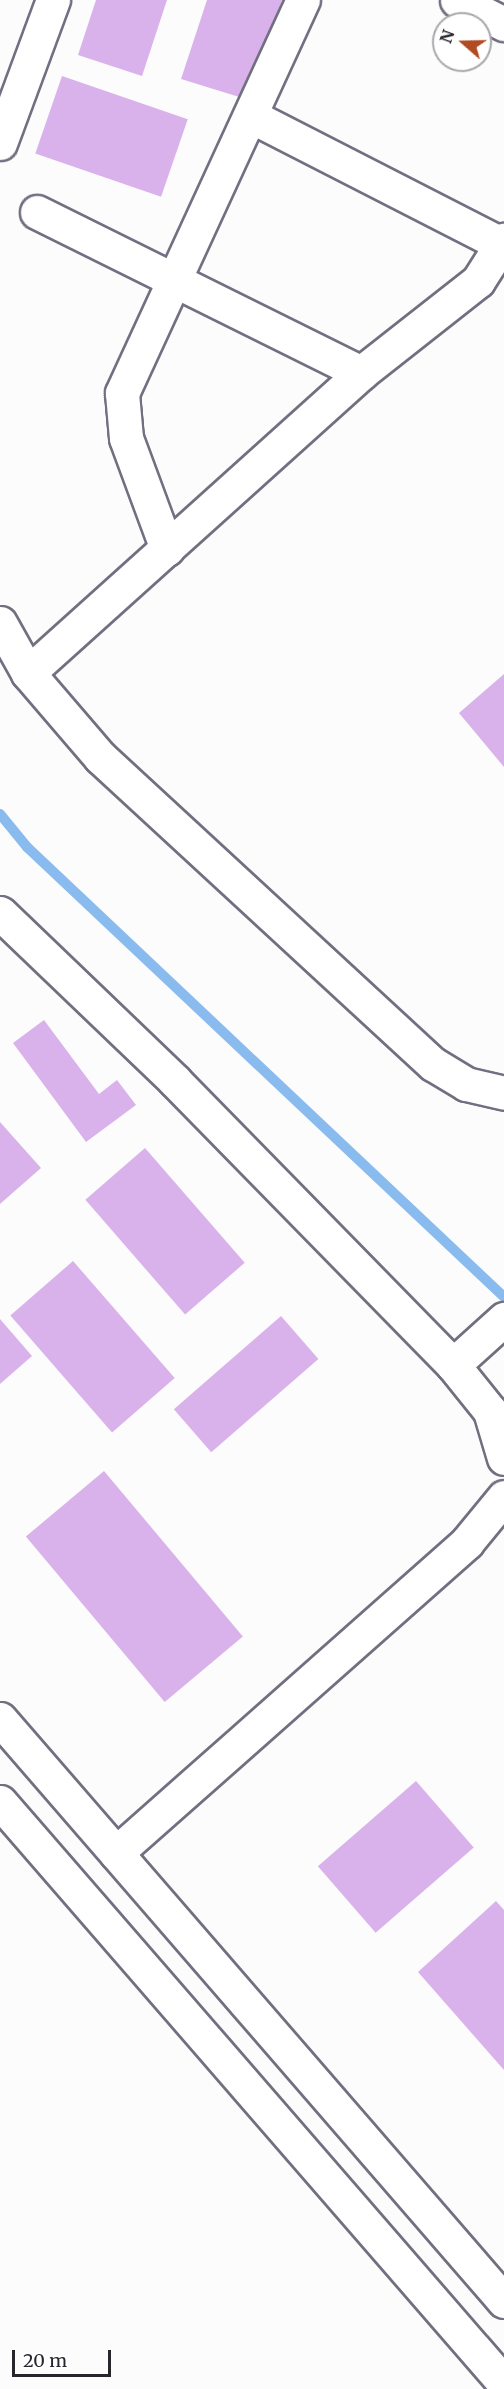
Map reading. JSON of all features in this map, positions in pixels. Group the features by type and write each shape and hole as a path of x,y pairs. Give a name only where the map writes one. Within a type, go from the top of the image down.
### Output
{"street":[{"path":"0,143 53,0"},
{"path":"166,549 126,438 122,393 303,0"},
{"path":"457,0 504,24"},
{"path":"28,673 361,373 478,281 502,242 250,116"},
{"path":"37,212 361,373"},
{"path":"0,623 28,673 99,757 433,1064 466,1084 504,1093"},
{"path":"0,913 175,1081 453,1365 490,1411 504,1458"},
{"path":"453,1365 497,1325"},
{"path":"116,1853 467,1542 504,1497"},
{"path":"0,1719 504,2301"},
{"path":"0,1802 504,2383"}],"building":[{"path":"96,0 167,0 142,76 78,55"},
{"path":"207,0 282,0 249,100 181,79"},
{"path":"62,76 188,119 161,197 35,154"},
{"path":"504,674 504,767 459,713"},
{"path":"44,1020 99,1094 117,1080 136,1105 86,1142 13,1043"},
{"path":"0,1122 41,1168 0,1204"},
{"path":"145,1148 245,1263 185,1315 85,1200"},
{"path":"73,1261 175,1378 112,1432 10,1315"},
{"path":"281,1316 318,1359 211,1452 174,1409"},
{"path":"0,1319 32,1356 0,1384"},
{"path":"104,1471 243,1636 165,1702 26,1537"},
{"path":"416,1781 474,1847 376,1933 318,1866"},
{"path":"496,1901 504,1910 504,2070 418,1972"}],"waterway":[{"path":"0,814 27,847 504,1297"}]}
